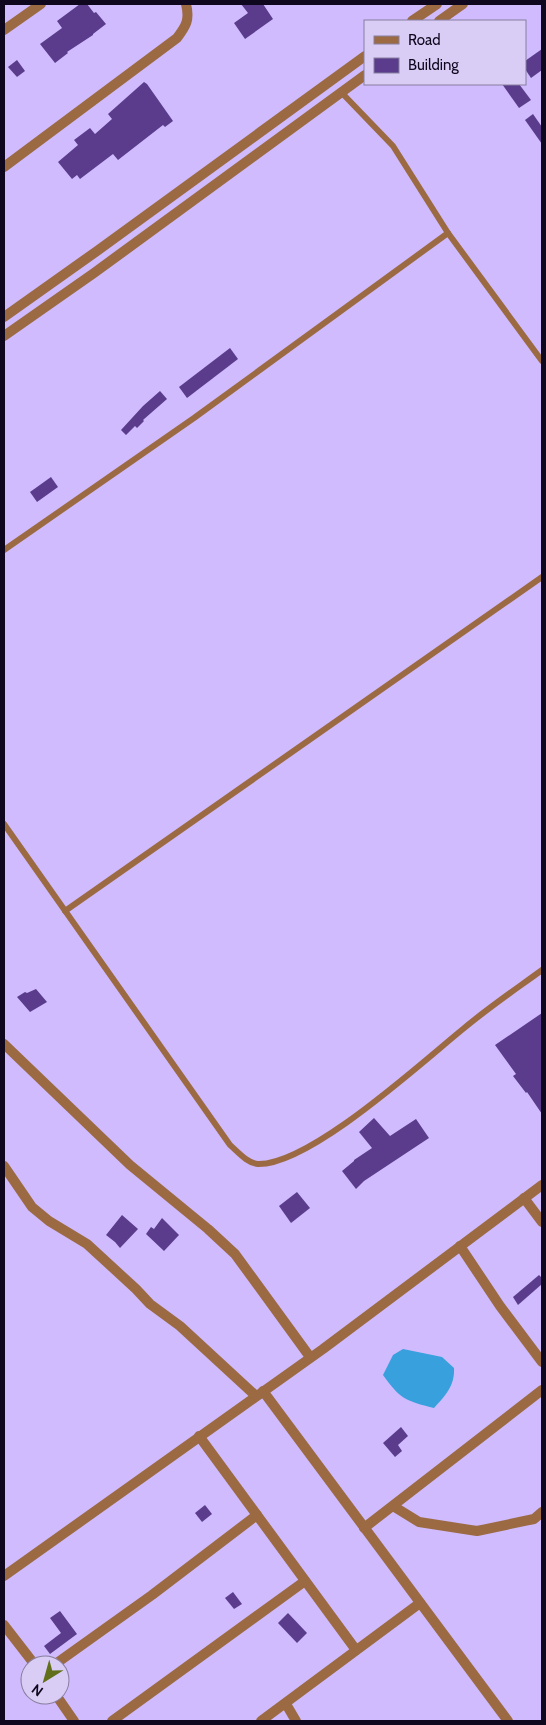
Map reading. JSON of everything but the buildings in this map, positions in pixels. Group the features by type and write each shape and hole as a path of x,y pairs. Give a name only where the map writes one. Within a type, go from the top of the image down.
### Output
{"street":[{"path":"4,30 41,4"},
{"path":"4,167 177,38 187,25 188,11 186,4"},
{"path":"413,20 437,4"},
{"path":"440,20 463,4"},
{"path":"4,317 97,252 364,57"},
{"path":"4,336 102,268 364,76"},
{"path":"4,1044 130,1165 208,1229 235,1254 310,1357"},
{"path":"4,1166 32,1207 87,1244 150,1304 180,1326 260,1394 364,1528 508,1721"},
{"path":"4,1576 260,1394 542,1185"},
{"path":"524,1198 542,1222"},
{"path":"460,1246 500,1306 542,1362"},
{"path":"364,1528 542,1390"},
{"path":"199,1436 356,1650"},
{"path":"393,1506 419,1522 477,1531 534,1519 542,1512"},
{"path":"68,1655 152,1595 257,1515"},
{"path":"112,1721 305,1581"},
{"path":"261,1721 420,1603"},
{"path":"4,1625 27,1655"},
{"path":"286,1704 296,1721"},
{"path":"63,1705 74,1721"}],"lane":[{"path":"341,92 393,146 448,233 542,361"},
{"path":"4,550 194,418 448,233"},
{"path":"65,911 542,577"},
{"path":"4,824 230,1145 246,1159 257,1164 279,1161 317,1142 362,1111 465,1027 542,970"}],"water":[{"path":"403,1349 442,1357 454,1368 451,1385 434,1408 404,1398 383,1375 393,1355"}]}
